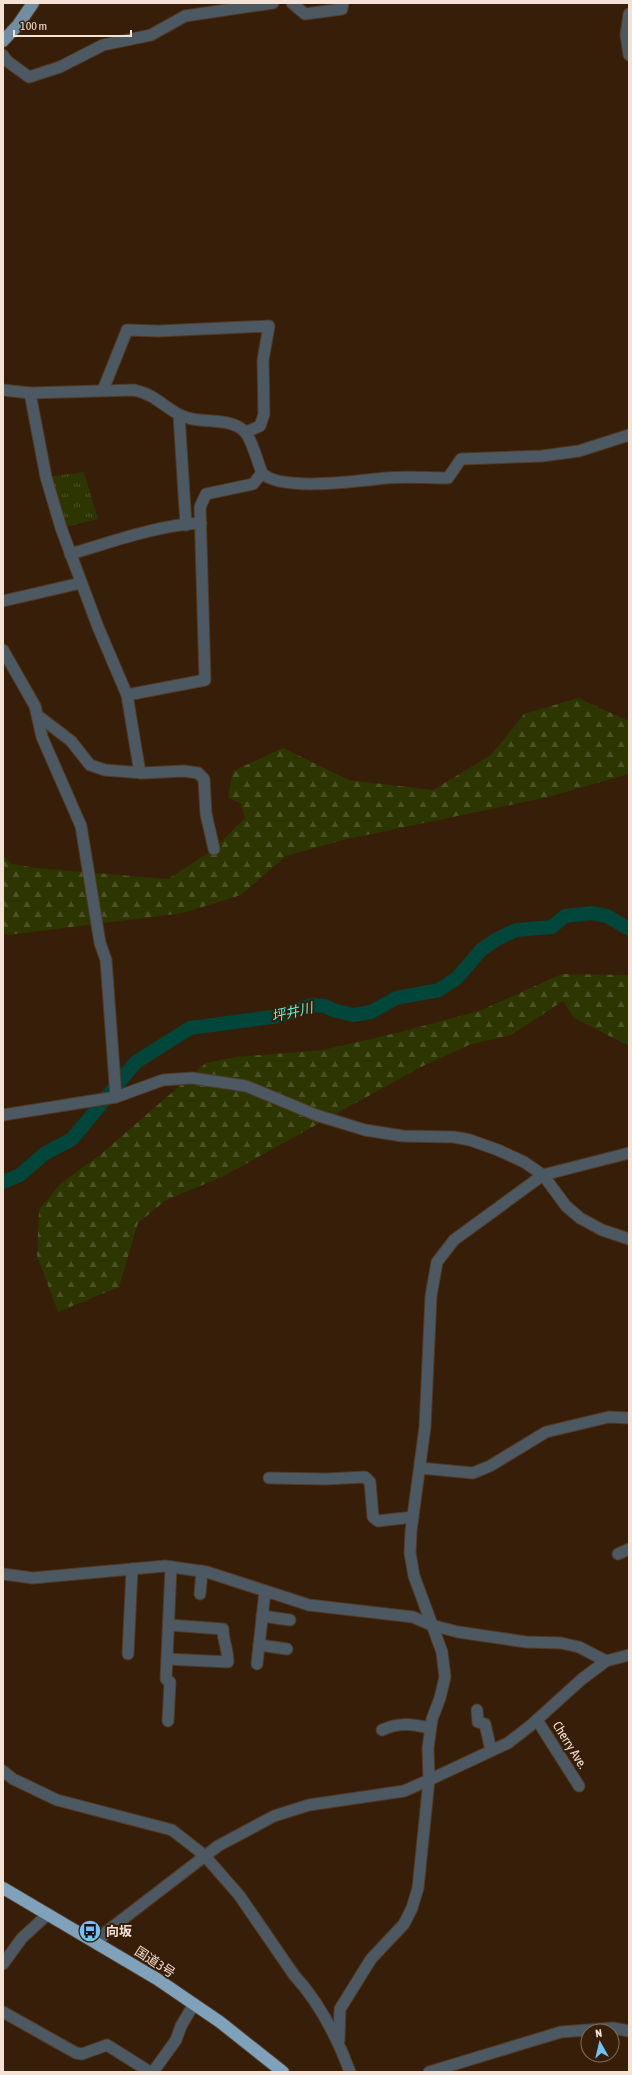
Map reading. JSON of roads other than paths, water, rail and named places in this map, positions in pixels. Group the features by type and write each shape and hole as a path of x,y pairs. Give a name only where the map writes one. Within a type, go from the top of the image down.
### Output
{"highway":[{"name":"国道3号","path":"3,1888 157,1979 194,2004 284,2072"}],"main road":[{"path":"3,41 18,25 33,3"}],"street":[{"path":"3,55 7,61 29,78 60,67 103,45 151,35 185,16 273,3"},
{"path":"292,3 305,14 342,9 343,3"},
{"path":"629,14 626,35 629,55"},
{"path":"103,390 127,330 167,331 269,326 263,360 264,414 260,426 246,432"},
{"path":"3,390 30,393 134,390 147,393 180,415 198,421 226,423 240,427 246,432 262,473 266,478 279,482 327,483 360,482 387,478 448,478 461,459 542,456 579,451 629,435"},
{"path":"30,393 46,477 70,554 127,696 140,773"},
{"path":"180,415 186,525"},
{"path":"127,696 205,680 200,507 206,494 253,484 262,473"},
{"path":"70,554 142,534 201,523"},
{"path":"3,601 81,583"},
{"path":"3,650 35,706 42,737 81,826 85,841 100,943 106,960 116,1097"},
{"path":"38,718 42,718 71,741 90,765 105,770 140,773 184,771 198,773 202,776 206,814 214,849"},
{"path":"3,1115 116,1097 163,1080 192,1078 246,1086 316,1115 365,1130 403,1136 454,1137 482,1143 524,1162 542,1175 562,1202 574,1213 602,1230 629,1238"},
{"path":"339,2040 340,2009 371,1958 404,1924 412,1908 418,1888 429,1780 428,1748 430,1728 445,1677 442,1652 414,1576 410,1553 413,1517 425,1427 431,1296 437,1262 454,1240 542,1175 629,1153"},
{"path":"420,1468 473,1473 490,1466 546,1432 609,1417 629,1418"},
{"path":"269,1478 326,1479 365,1477 370,1482 373,1516 378,1521 413,1517"},
{"path":"618,1554 629,1549"},
{"path":"3,1574 33,1578 171,1567 202,1571 309,1605 413,1617 431,1625 458,1632 526,1642 561,1643 578,1647 606,1661"},
{"path":"168,1721 170,1682 166,1680 171,1567"},
{"path":"128,1654 132,1569"},
{"path":"200,1594 202,1571"},
{"path":"257,1664 265,1591"},
{"path":"262,1616 290,1620"},
{"path":"167,1659 228,1662 228,1651 223,1641 223,1629 169,1625"},
{"path":"259,1645 287,1649"},
{"path":"98,1943 106,1932 204,1855 218,1846 274,1816 309,1805 404,1790 429,1780 508,1743 537,1720 582,1679 606,1661 629,1655"},
{"path":"477,1710 478,1722 485,1724 491,1750"},
{"name":"Cherry Ave.","path":"537,1720 579,1786"},
{"path":"382,1730 394,1725 409,1723 430,1728"},
{"path":"3,1771 13,1780 57,1800 172,1830 204,1855 240,1895 294,1975 305,1987 339,2040 350,2072"},
{"path":"3,1964 22,1938 48,1914"},
{"path":"153,2072 176,2040 180,2026 194,2004"},
{"path":"3,2012 76,2053 82,2054 107,2045 150,2072"},
{"path":"429,2072 561,2032 613,2028 629,2031"}],"waterway":[{"name":"坪井川","path":"3,1182 20,1175 44,1154 72,1139 136,1062 190,1028 279,1016 312,1005 325,1006 333,1010 353,1015 371,1012 396,998 439,990 457,978 481,950 497,939 516,930 552,927 565,916 591,913 607,916 629,929"}],"place":[{"name":"向坂","path":"90,1931"}]}
